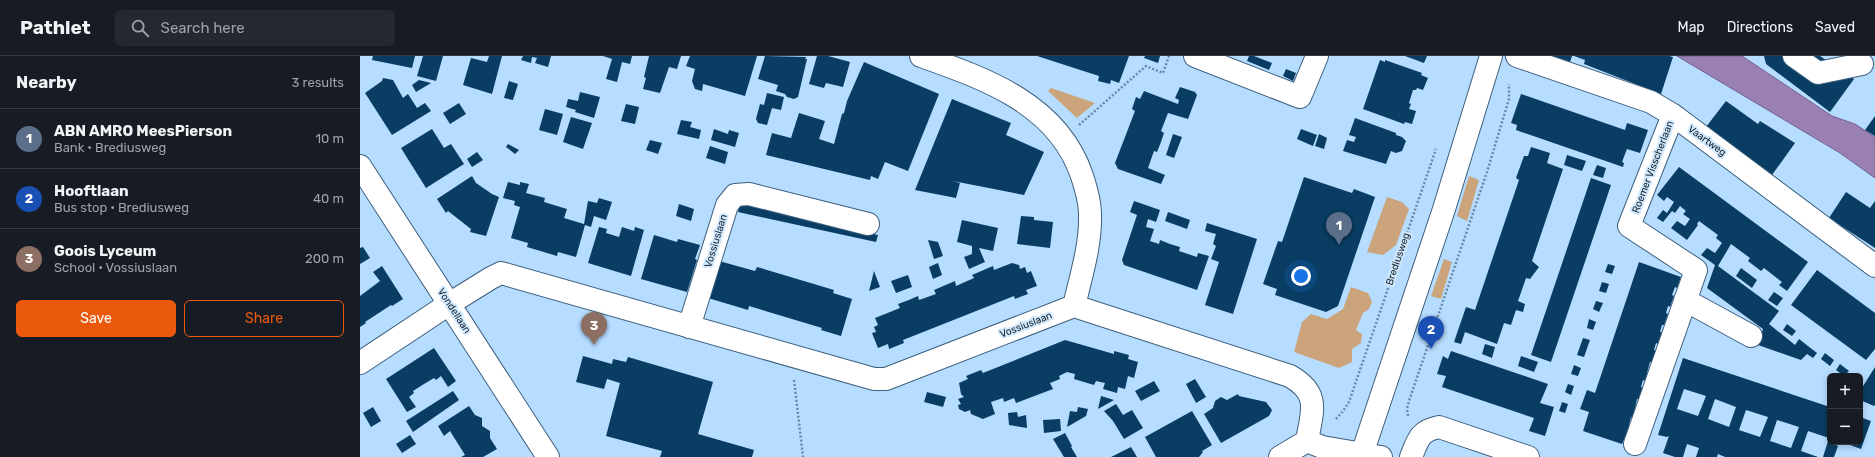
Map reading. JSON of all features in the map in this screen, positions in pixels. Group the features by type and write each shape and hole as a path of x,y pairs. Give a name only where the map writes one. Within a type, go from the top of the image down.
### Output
{"street":[{"path":"921,56 958,69 998,86 1035,109 1064,138 1077,161 1086,188 1090,214 1088,247 1074,306 1290,376 1302,383 1310,393 1314,444"},
{"path":"1195,56 1300,97 1316,56"},
{"path":"1280,457 1314,444 1368,456 1491,56"},
{"name":"Vaartweg","path":"1517,56 1651,102 1673,115 1875,266"},
{"path":"1794,56 1818,73 1863,64"},
{"name":"Roemer Visscherlaan","path":"1635,444 1696,270 1629,226 1673,115"},
{"name":"Vondellaan","path":"360,166 548,457"},
{"name":"Vossiuslaan","path":"689,327 727,205 735,195 749,194 868,224"},
{"name":"Vossiuslaan","path":"360,363 449,304 501,273 874,379 886,379 1074,306"},
{"path":"1685,300 1752,336"},
{"path":"1411,457 1419,437 1427,429 1439,427 1528,457"}],"path":[{"path":"1064,138 1146,66 1163,73 1169,56"},
{"path":"1410,423 1407,409 1408,401 1487,172 1509,99 1508,78"},
{"name":"Brediusweg","path":"1314,444 1328,430 1349,402 1438,142"},
{"path":"798,358 793,376 803,457"}],"shaded area":[{"path":"1677,56 1742,56 1832,116 1855,124 1875,137 1875,178 1840,153"},
{"path":"1051,88 1095,103 1077,118 1048,91"},
{"path":"1469,176 1479,180 1467,221 1457,216"},
{"path":"1387,197 1402,202 1409,209 1396,245 1383,255 1367,252"},
{"path":"1444,259 1452,262 1441,299 1431,296"},
{"path":"1351,287 1368,293 1372,302 1369,309 1363,313 1356,330 1362,334 1361,343 1352,349 1352,362 1339,368 1294,352 1302,322 1311,314 1327,319 1343,309"}],"building":[{"path":"373,56 415,56 412,68 372,60"},
{"path":"423,56 443,56 436,81 417,76"},
{"path":"489,56 502,56 492,94 463,85 471,58 487,62"},
{"path":"523,56 551,56 548,67 535,63 537,58 532,57 531,63 521,60"},
{"path":"603,56 632,56 630,64 622,62 617,82 606,79 612,59"},
{"path":"649,56 681,56 677,69 669,67 660,93 643,89"},
{"path":"690,56 757,56 745,96 703,84 702,91 695,89 692,81 695,69 686,66"},
{"path":"765,56 806,57 805,59 807,59 798,97 794,99 787,97 785,94 776,91 778,85 758,79"},
{"path":"817,56 828,56 850,62 843,87 826,83 824,88 809,84"},
{"path":"1037,56 1129,56 1119,83 1111,80 1110,84 1098,81 1099,76"},
{"path":"1145,56 1160,56 1158,63 1144,58"},
{"path":"1249,56 1254,56 1272,63 1269,70 1247,61"},
{"path":"1405,56 1427,56 1424,63"},
{"path":"1552,56 1572,56 1570,62"},
{"path":"1574,56 1673,57 1661,94 1584,64 1585,60"},
{"path":"1764,56 1820,56 1854,79 1830,112 1766,64"},
{"path":"1380,60 1385,62 1385,60 1422,73 1421,75 1428,78 1423,90 1417,88 1416,90 1413,90 1409,103 1411,104 1409,109 1416,111 1412,124 1405,122 1404,124 1363,109"},
{"path":"864,62 939,94 908,171 885,162 878,179 871,176 870,180 766,155 772,133 791,138 799,113 825,121 819,139 834,144 842,114 844,113 847,101"},
{"path":"1286,69 1296,73 1293,81 1283,76"},
{"path":"383,78 393,80 403,98 408,94 417,108 425,103 431,111 392,135 365,93 382,81"},
{"path":"419,80 431,83 416,92 412,85"},
{"path":"509,81 518,84 513,100 504,98"},
{"path":"1180,87 1195,92 1197,95 1188,119 1168,113 1161,131 1164,133 1161,142 1157,152 1154,151 1148,168 1165,175 1161,184 1118,169 1115,163 1135,111 1132,109 1136,97 1140,99 1144,91 1178,104 1179,100 1175,98"},
{"path":"580,92 600,97 594,118 575,112 576,110 566,107 568,99 578,101"},
{"path":"767,93 784,97 781,110 772,108 767,125 758,123 756,119 760,104 764,105"},
{"path":"1521,94 1625,130 1627,123 1648,130 1640,153 1627,149 1622,162 1624,163 1623,167 1516,130 1517,125 1511,123"},
{"path":"952,99 1011,123 1006,135 1044,152 1024,195 953,181 960,183 956,198 915,190"},
{"path":"1726,101 1758,124 1760,121 1795,143 1772,175 1706,127"},
{"path":"459,103 466,114 450,124 443,113"},
{"path":"626,104 639,107 635,124 621,121"},
{"path":"545,109 563,114 557,135 539,130"},
{"path":"1875,116 1875,136 1865,130"},
{"path":"571,117 592,123 583,149 563,142"},
{"path":"1355,118 1396,133 1396,135 1402,137 1406,141 1402,151 1396,153 1391,151 1386,164 1343,151 1347,140 1354,142 1356,137 1349,135"},
{"path":"681,120 692,122 690,127 701,130 699,139 677,134"},
{"path":"432,129 444,148 451,144 464,164 426,188 401,148"},
{"path":"714,129 728,134 729,130 739,133 735,147 711,140"},
{"path":"1301,129 1317,135 1313,146 1297,139"},
{"path":"1173,134 1182,137 1174,158 1166,155"},
{"path":"1319,134 1327,138 1324,149 1315,146"},
{"path":"650,140 662,143 658,154 646,150"},
{"path":"508,144 519,150 515,154 506,147"},
{"path":"710,146 728,152 725,164 706,158"},
{"path":"1531,147 1550,153 1547,163 1563,169 1532,261 1539,267 1530,279 1526,278 1518,301 1525,304 1523,312 1516,310 1511,325 1504,323 1497,344 1465,332 1461,344 1454,342 1466,307 1475,310 1519,180 1516,178 1524,156 1528,156"},
{"path":"477,152 483,160 472,167 467,159"},
{"path":"1567,155 1586,161 1582,171 1564,165"},
{"path":"1597,165 1606,168 1603,178 1593,175"},
{"path":"1679,167 1808,262 1787,291 1779,285 1782,282 1764,268 1761,271 1748,261 1750,258 1731,244 1718,266 1779,311 1769,324 1795,345 1799,339 1817,353 1813,358 1807,354 1801,360 1758,345 1763,329 1707,288 1715,265 1701,255 1707,248 1715,253 1722,243 1716,238 1718,235 1699,221 1697,224 1698,225 1687,240 1671,228 1677,221 1685,226 1690,219 1683,214 1686,211 1680,206 1675,213 1672,211 1663,222 1657,218 1663,210 1667,213 1674,202 1667,197 1664,201 1657,195"},
{"path":"472,176 476,183 499,197 486,236 470,232 471,229 448,211 446,213 437,199"},
{"path":"1304,177 1352,193 1354,189 1375,197 1338,306 1326,312 1275,295 1277,289 1263,284 1278,241 1282,242"},
{"path":"1591,178 1611,185 1551,362 1531,355"},
{"path":"508,182 520,185 520,182 529,184 526,193 545,198 544,202 567,209 564,218 584,224 588,201 597,203 599,198 612,202 606,220 594,216 591,227 585,225 576,257 558,252 557,256 527,247 528,243 511,238 520,207 514,205 515,201 503,198"},
{"path":"1846,192 1870,208 1875,201 1875,248 1829,218"},
{"path":"1134,201 1160,210 1156,222 1148,219 1146,227 1154,229 1150,241 1159,244 1160,240 1180,247 1179,251 1197,257 1198,253 1209,256 1197,290 1124,265 1122,260 1137,215 1130,212"},
{"path":"679,204 694,209 691,221 676,216"},
{"path":"740,204 878,235 876,242 738,212"},
{"path":"1168,212 1190,220 1187,229 1165,221"},
{"path":"1021,216 1034,217 1034,220 1053,222 1050,248 1017,244"},
{"path":"962,220 998,228 993,251 979,248 985,262 969,269 964,257 972,254 972,246 957,242"},
{"path":"1207,223 1257,239 1233,314 1205,305 1219,262 1211,259 1216,246 1213,244 1216,234 1205,231"},
{"path":"599,227 607,229 606,233 619,237 622,227 634,231 635,227 644,230 631,276 588,263"},
{"path":"654,235 677,242 678,239 700,245 687,292 641,279"},
{"path":"928,240 938,242 943,256 934,259"},
{"path":"363,247 370,258 360,264 360,248"},
{"path":"719,261 755,271 757,267 834,290 833,293 852,299 841,336 821,330 822,328 749,306 748,310 708,298"},
{"path":"1639,262 1681,277 1677,288 1675,287 1672,295 1674,296 1670,307 1668,306 1666,313 1668,314 1664,325 1662,325 1660,332 1662,332 1658,344 1656,343 1654,350 1656,351 1652,362 1650,362 1645,381 1643,380 1641,387 1643,388 1639,399 1637,399 1633,418 1631,417 1630,425 1622,444 1583,431 1589,412 1580,409 1587,390 1595,393"},
{"path":"938,263 942,275 933,279 929,267"},
{"path":"1012,263 1019,265 1020,269 1025,267 1027,273 1031,271 1037,286 1026,290 1028,294 1015,299 1014,296 903,340 904,343 889,349 888,344 878,348 872,333 876,332 874,327 878,325 875,318 900,308 898,304 918,296 919,300 936,294 934,290 955,281 956,286 974,278 972,275 993,266 994,270"},
{"path":"1608,264 1615,266 1612,274 1605,272"},
{"path":"382,266 403,299 392,306 391,305 360,327 360,296 380,281 373,272"},
{"path":"1741,268 1757,280 1752,288 1736,276"},
{"path":"1817,270 1875,313 1875,349 1866,360 1791,305"},
{"path":"874,271 880,287 869,291"},
{"path":"908,275 912,287 896,293 891,281"},
{"path":"1602,282 1609,284 1606,293 1599,291"},
{"path":"1774,292 1783,298 1777,306 1768,300"},
{"path":"1596,301 1603,303 1599,312 1593,309"},
{"path":"1589,319 1596,322 1593,330 1587,328"},
{"path":"1787,324 1796,331 1792,336 1783,330"},
{"path":"1583,338 1590,340 1584,357 1577,355"},
{"path":"1065,340 1114,354 1114,351 1129,355 1128,359 1138,362 1134,378 1128,376 1125,389 1118,387 1117,393 1103,389 1105,383 1096,381 1094,385 1074,379 1075,374 1067,372 1059,376 1060,379 1050,383 1053,389 1016,403 1014,398 1004,402 1003,398 991,402 995,414 983,419 971,414 970,410 965,412 959,409 958,405 961,404 958,399 964,397 961,394 959,383 968,379 966,376 981,370 983,373"},
{"path":"1485,344 1495,347 1492,358 1482,354"},
{"path":"434,348 456,381 448,387 441,376 436,380 434,378 424,384 413,391 414,393 409,397 416,407 407,412 386,379"},
{"path":"1451,351 1548,384 1540,403 1554,407 1545,436 1529,431 1534,418 1442,387 1446,376 1437,374 1443,356 1448,359"},
{"path":"1825,353 1834,360 1830,366 1821,359"},
{"path":"583,356 612,364 613,359 626,362 628,357 713,382 698,434 754,450 752,457 660,457 662,451 606,436 620,383 607,379 604,389 576,382"},
{"path":"1521,356 1538,362 1534,372 1518,366"},
{"path":"1683,358 1827,406 1827,437 1808,431 1801,451 1818,457 1725,457 1718,454 1717,457 1696,457 1699,448 1687,444 1683,457 1675,457 1663,453 1669,436 1658,435","holes":["1684,389 1706,396 1698,416 1677,409","1715,399 1736,407 1729,427 1708,419","1746,410 1768,417 1760,437 1739,430","1777,420 1799,427 1791,448 1770,441"]},
{"path":"1840,364 1849,371 1847,373 1840,373 1836,370"},
{"path":"1574,365 1581,368 1578,376 1571,374"},
{"path":"1875,367 1874,406 1863,401 1863,386"},
{"path":"1195,379 1206,397 1196,403 1186,384"},
{"path":"1154,381 1160,391 1141,401 1135,391"},
{"path":"1568,384 1574,386 1571,395 1565,392"},
{"path":"453,391 459,400 413,432 406,421"},
{"path":"927,392 946,397 943,407 924,402"},
{"path":"1238,394 1239,396 1266,402 1272,410 1269,416 1221,443 1204,414 1213,408 1215,401 1221,397 1227,400"},
{"path":"1101,396 1114,400 1098,409"},
{"path":"1562,402 1568,404 1565,413 1559,411"},
{"path":"1116,404 1123,415 1132,410 1143,428 1124,439 1113,421 1104,411"},
{"path":"469,406 475,415 482,418 482,426 490,431 490,438 497,449 483,457 461,457 465,455 450,431 444,436 438,426"},
{"path":"373,407 381,421 371,427 363,413"},
{"path":"1078,407 1088,409 1086,416 1067,427 1070,411 1077,412"},
{"path":"1192,411 1212,445 1202,451 1203,452 1199,457 1156,457 1145,437"},
{"path":"1017,412 1018,417 1026,415 1027,428 1009,425 1008,413"},
{"path":"1863,418 1871,421 1863,443"},
{"path":"1060,419 1061,431 1044,433 1043,420"},
{"path":"1065,433 1077,457 1064,457 1053,439"},
{"path":"410,435 416,444 402,453 396,444"},
{"path":"1827,444 1838,446 1834,457 1823,457"},
{"path":"1850,445 1862,445 1861,449"},
{"path":"1131,447 1137,457 1111,457"}],"place":[{"name":"ABN AMRO MeesPierson","path":"1339,245"},
{"name":"Goois Lyceum","path":"594,345"},
{"name":"Hooftlaan","path":"1431,349"}]}
